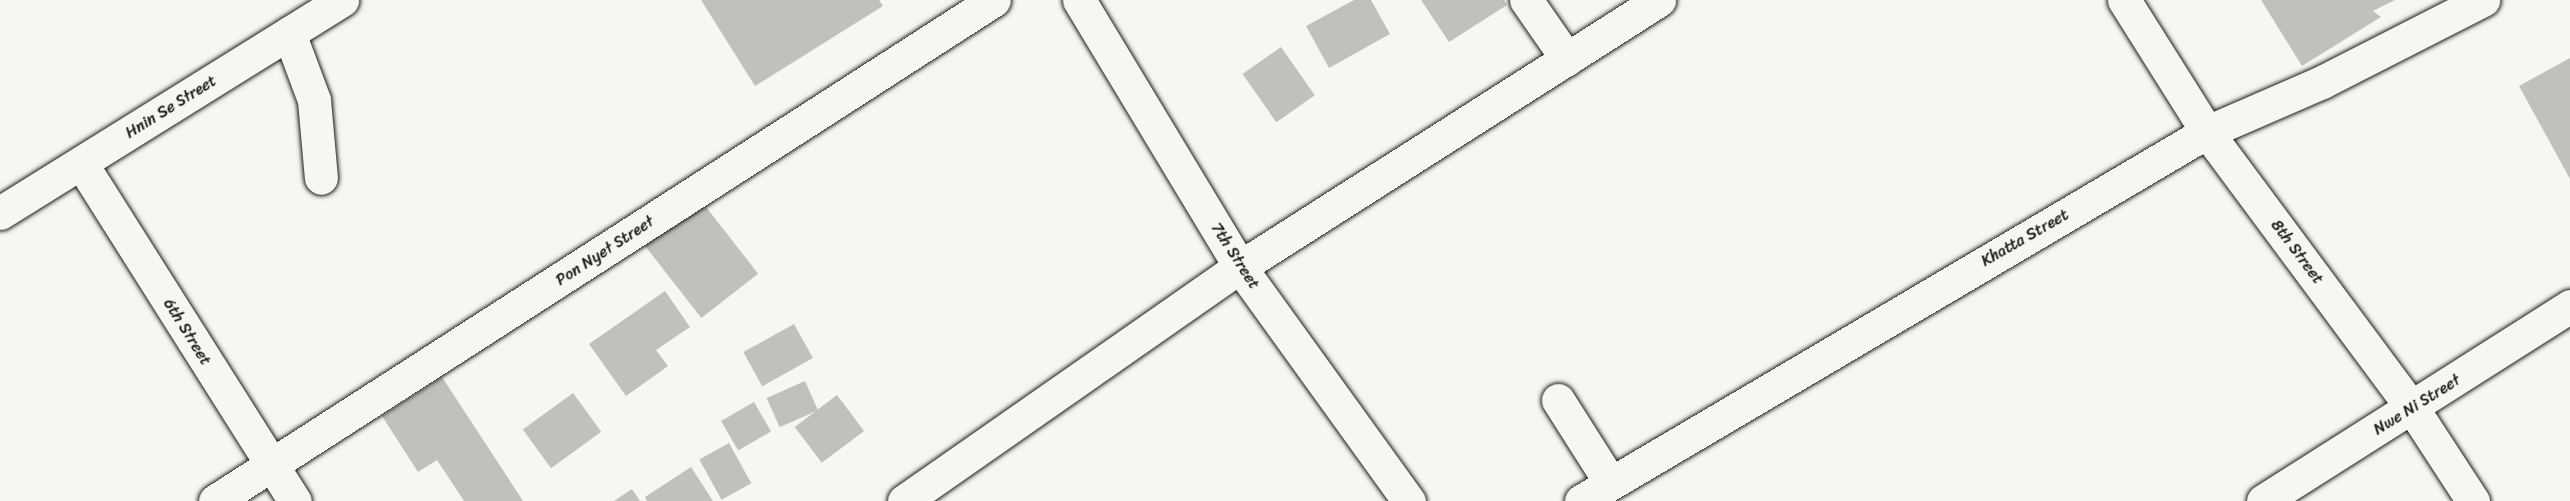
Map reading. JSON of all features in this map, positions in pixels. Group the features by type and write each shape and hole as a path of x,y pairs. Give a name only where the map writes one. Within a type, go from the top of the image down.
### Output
{"street":[{"name":"Hnin Se Street","path":"0,213 342,0"},
{"name":"Pon Nyet Street","path":"215,501 994,0"},
{"name":"7th Street","path":"1079,0 1240,267 1409,501"},
{"path":"1526,0 1567,59"},
{"path":"904,501 1240,267 1659,0"},
{"name":"8th Street","path":"2124,0 2207,132 2413,409 2473,501"},
{"name":"Khatta Street","path":"1581,501 2207,132 2322,82 2483,0"},
{"path":"289,33 314,100 321,178"},
{"name":"6th Street","path":"81,163 295,501"},
{"name":"Nwe Ni Street","path":"2263,501 2413,409 2570,306"},
{"path":"1558,400 1610,482"}],"building":[{"path":"701,0 879,0 883,6 755,86"},
{"path":"1354,0 1371,0 1390,34 1329,68 1306,26"},
{"path":"1421,0 1504,0 1507,5 1449,42"},
{"path":"2261,0 2395,0 2373,11 2381,17 2302,66"},
{"path":"1281,47 1315,95 1276,122 1242,74"},
{"path":"2570,58 2570,179 2519,86"},
{"path":"699,198 758,274 701,318 642,242"},
{"path":"665,291 690,327 656,350 668,366 626,396 589,344"},
{"path":"794,324 813,358 762,386 743,352"},
{"path":"442,377 523,501 464,501 437,460 418,472 382,416"},
{"path":"805,381 818,410 780,427 767,398"},
{"path":"573,393 601,432 551,468 523,429"},
{"path":"837,395 864,431 822,463 795,427"},
{"path":"754,402 771,431 738,450 721,421"},
{"path":"729,443 751,483 722,500 699,459"},
{"path":"691,467 713,501 647,501 645,497"},
{"path":"632,489 640,501 614,501"}]}
